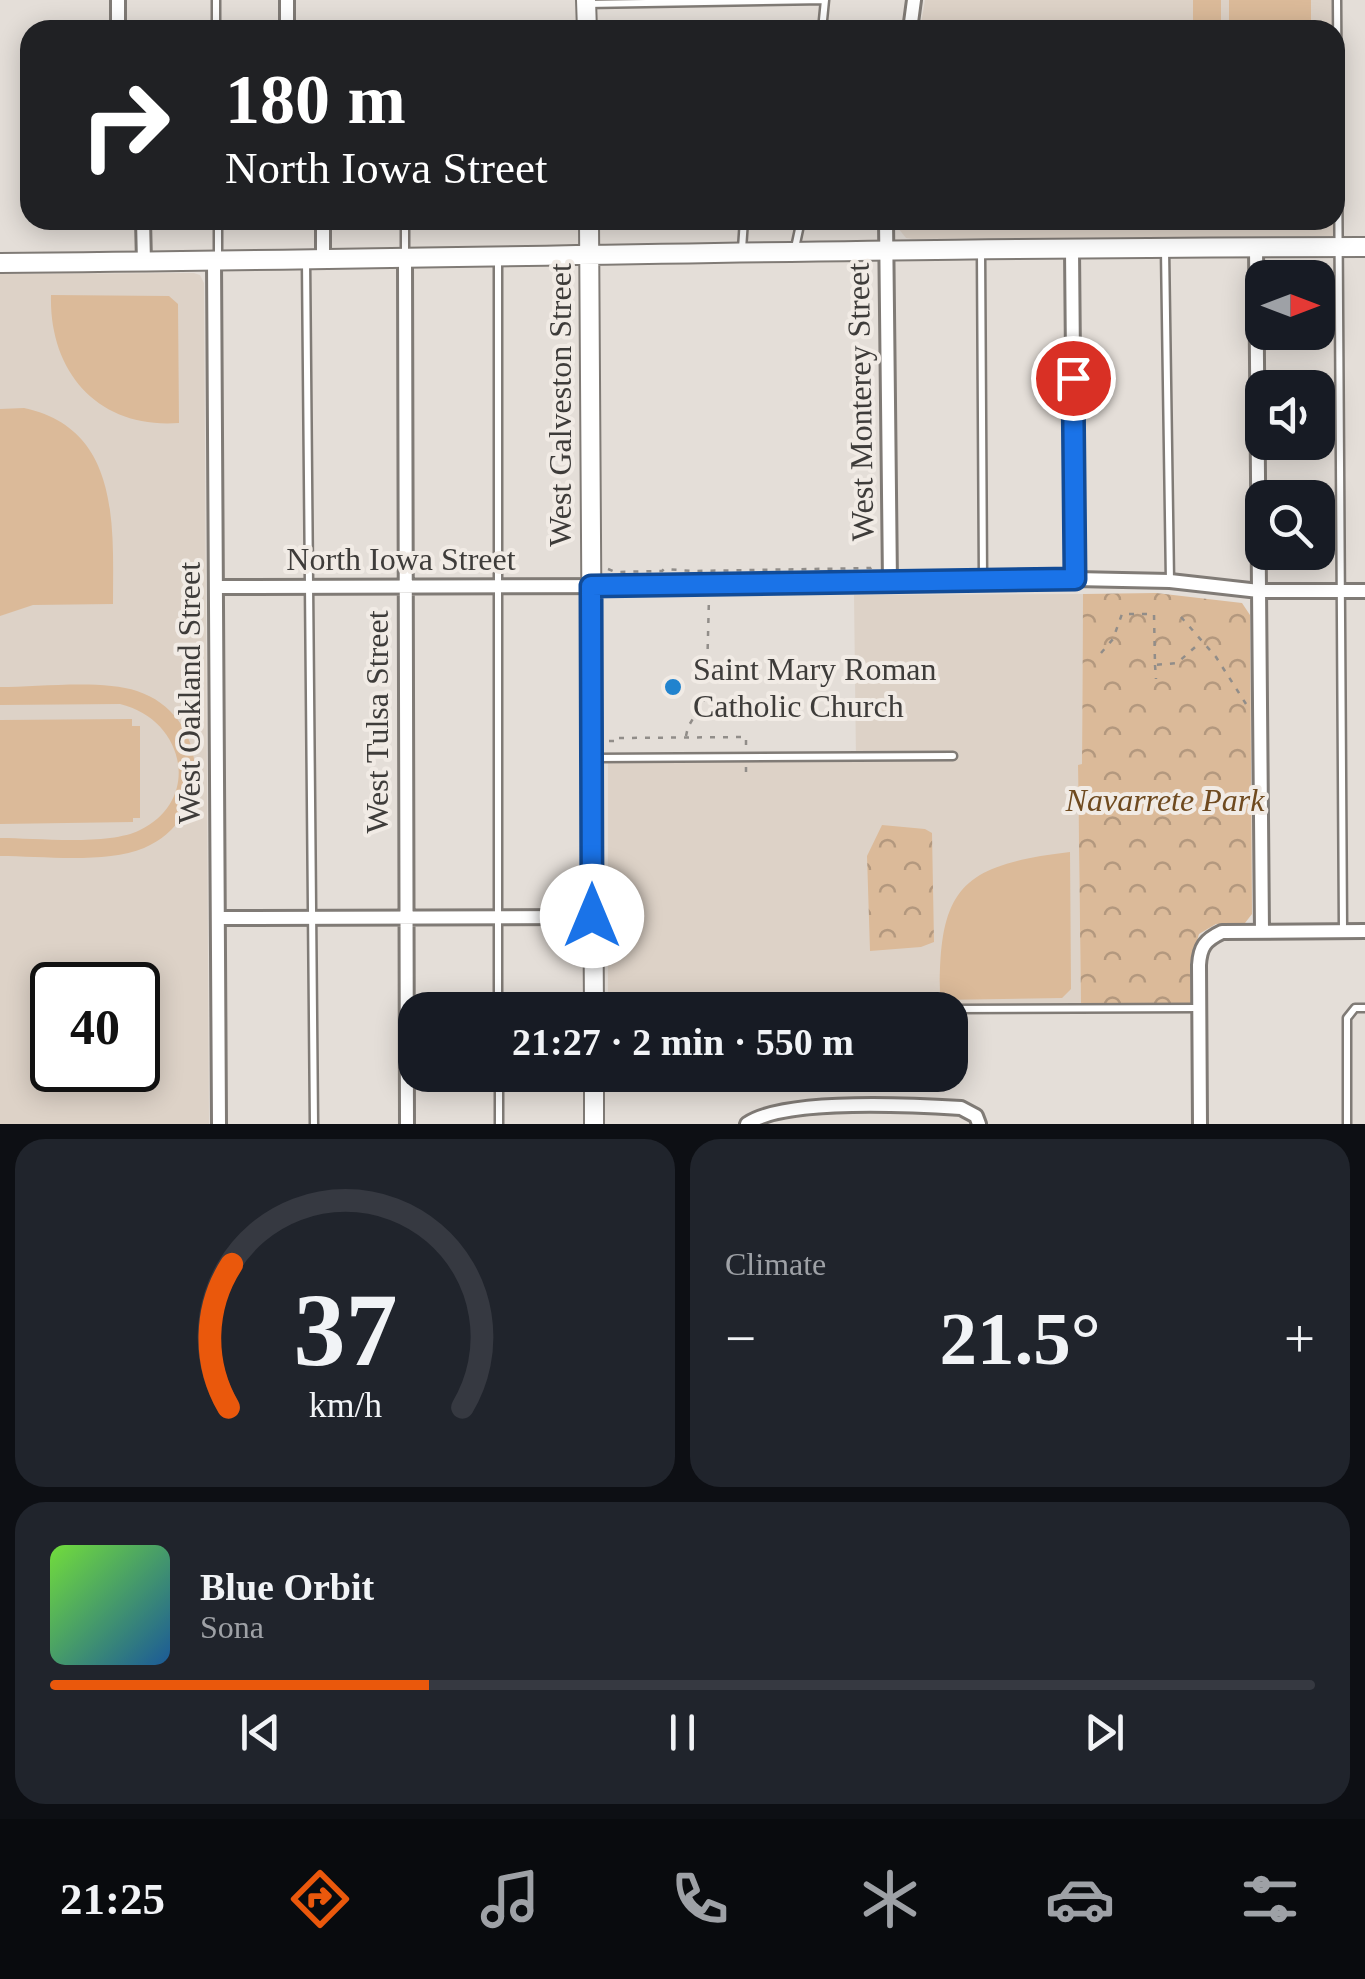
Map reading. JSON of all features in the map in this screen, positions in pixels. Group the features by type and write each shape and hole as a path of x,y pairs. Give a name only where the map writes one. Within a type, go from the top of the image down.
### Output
{"street":[{"path":"142,230 144,262"},
{"path":"315,261 322,230"},
{"name":"West Galveston Street","path":"589,230 594,992"},
{"name":"West Monterey Street","path":"886,230 890,582"},
{"path":"1256,247 1262,931"},
{"path":"0,264 1365,247"},
{"path":"1072,250 1075,579"},
{"name":"West Tulsa Street","path":"405,260 407,1124"},
{"name":"West Oakland Street","path":"216,261 220,1124"},
{"name":"North Iowa Street","path":"216,587 1075,579 1170,581 1259,591 1365,591"},
{"path":"218,918 592,916"},
{"path":"1200,1124 1200,949 1208,938 1222,932 1365,931"},
{"path":"594,1092 594,1124"},
{"path":"747,1124 761,1114 801,1107 942,1107 961,1108 976,1116 979,1124"}],"lane":[{"path":"586,2 825,0"},
{"path":"216,261 218,230"},
{"path":"405,230 405,260"},
{"path":"742,252 743,230"},
{"path":"794,252 798,230"},
{"path":"1338,230 1342,931"},
{"path":"1166,249 1170,581"},
{"path":"982,251 983,581"},
{"path":"498,259 498,992"},
{"path":"314,1124 311,588 315,261"},
{"path":"592,758 953,756"},
{"path":"968,1009 1200,1008"},
{"path":"1347,1124 1347,1018 1355,1008 1365,1008"},
{"path":"498,1092 499,1124"}],"path":[{"path":"606,565 615,572 764,571 872,568 879,560"},
{"path":"707,676 710,585"},
{"path":"1101,653 1113,639 1122,614 1154,614 1156,678"},
{"path":"1181,617 1216,657 1246,704 1260,713"},
{"path":"1155,665 1177,663 1201,642"},
{"path":"686,737 706,697"},
{"path":"607,741 746,736 746,780"}],"shaded area":[{"path":"925,0 1334,0 1334,20 922,20"},
{"path":"900,230 1336,230 1336,236 906,238"},
{"path":"194,273 204,283 209,1124 0,1124 0,274"},
{"path":"1083,594 1082,765 1078,766 1081,1007 968,1008 968,992 608,992 608,761 856,760 854,595"}],"green space":[{"path":"1193,0 1221,0 1221,20 1193,20"},
{"path":"1229,0 1311,0 1311,20 1229,20"},
{"path":"51,295 169,296 178,304 179,423 125,416 103,406 84,390 59,349"},
{"path":"24,408 56,419 79,437 95,459 110,513 113,604 33,605 0,616 0,409"},
{"name":"Navarrete Park","path":"1156,593 1242,603 1250,615 1252,914 1245,923 1216,924 1199,934 1190,964 1191,1006 1081,1007 1078,765 1082,764 1083,594"},
{"path":"106,685 137,691 161,703 179,721 190,743 195,767 193,791 184,814 167,834 128,853 92,858 0,856 0,838 92,840 140,830 160,816 172,799 178,761 171,742 142,712 120,704 0,705 0,687"},
{"path":"132,719 132,726 140,726 140,818 133,818 133,822 0,824 0,720"},
{"path":"882,825 932,833 934,942 921,947 870,951 867,856"},
{"path":"1070,852 1071,989 1062,998 968,1000 968,992 940,992 944,931 951,907 963,889 980,875 1033,857"}],"place":[{"name":"Saint Mary Roman Catholic Church","path":"673,687"}],"route":[{"path":"592,916 591,586 1075,579 1073,378"}]}
